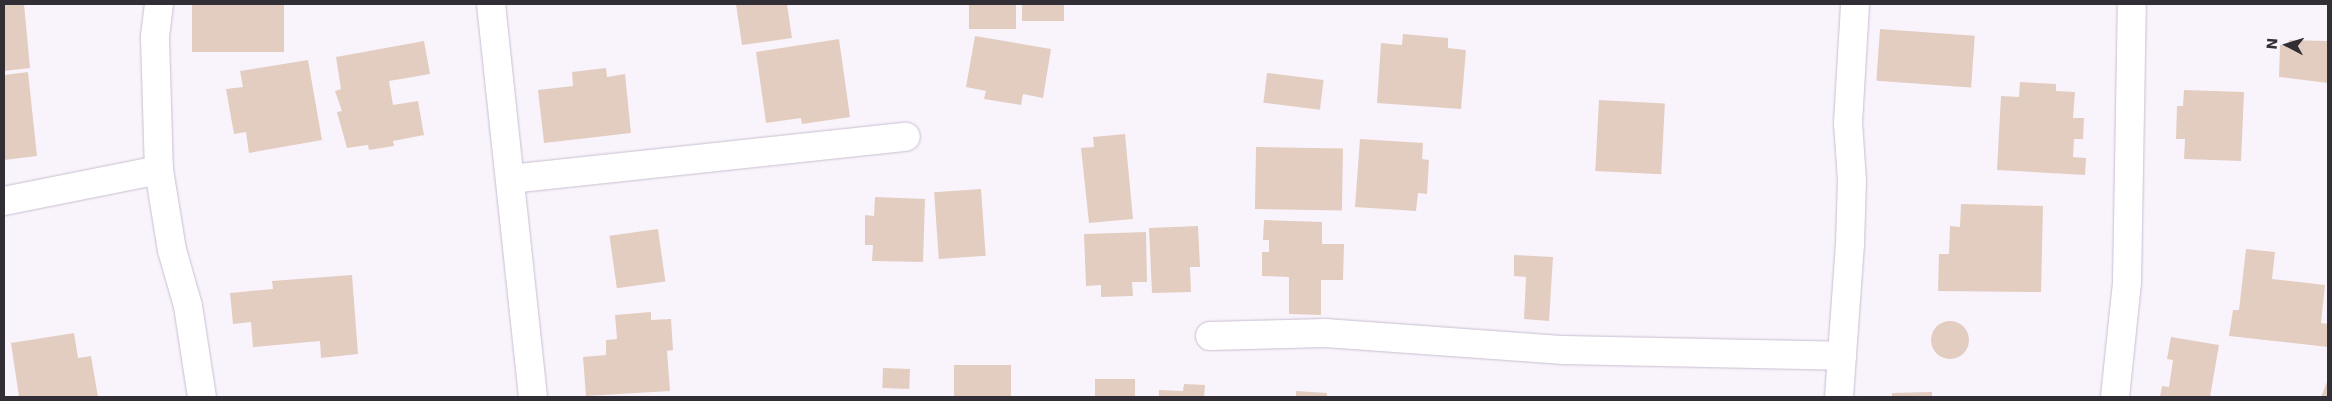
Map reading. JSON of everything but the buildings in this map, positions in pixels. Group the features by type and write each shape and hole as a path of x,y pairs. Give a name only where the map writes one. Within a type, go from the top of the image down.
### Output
{"street":[{"path":"159,4 156,38 159,170 172,250 188,306 202,397"},
{"path":"491,4 534,397"},
{"path":"1839,397 1850,244 1852,181 1848,123 1855,4"},
{"path":"2115,397 2127,282 2132,4"},
{"path":"510,179 906,137"},
{"path":"4,201 159,170"},
{"path":"1210,336 1325,333 1564,350 1842,356"}]}
